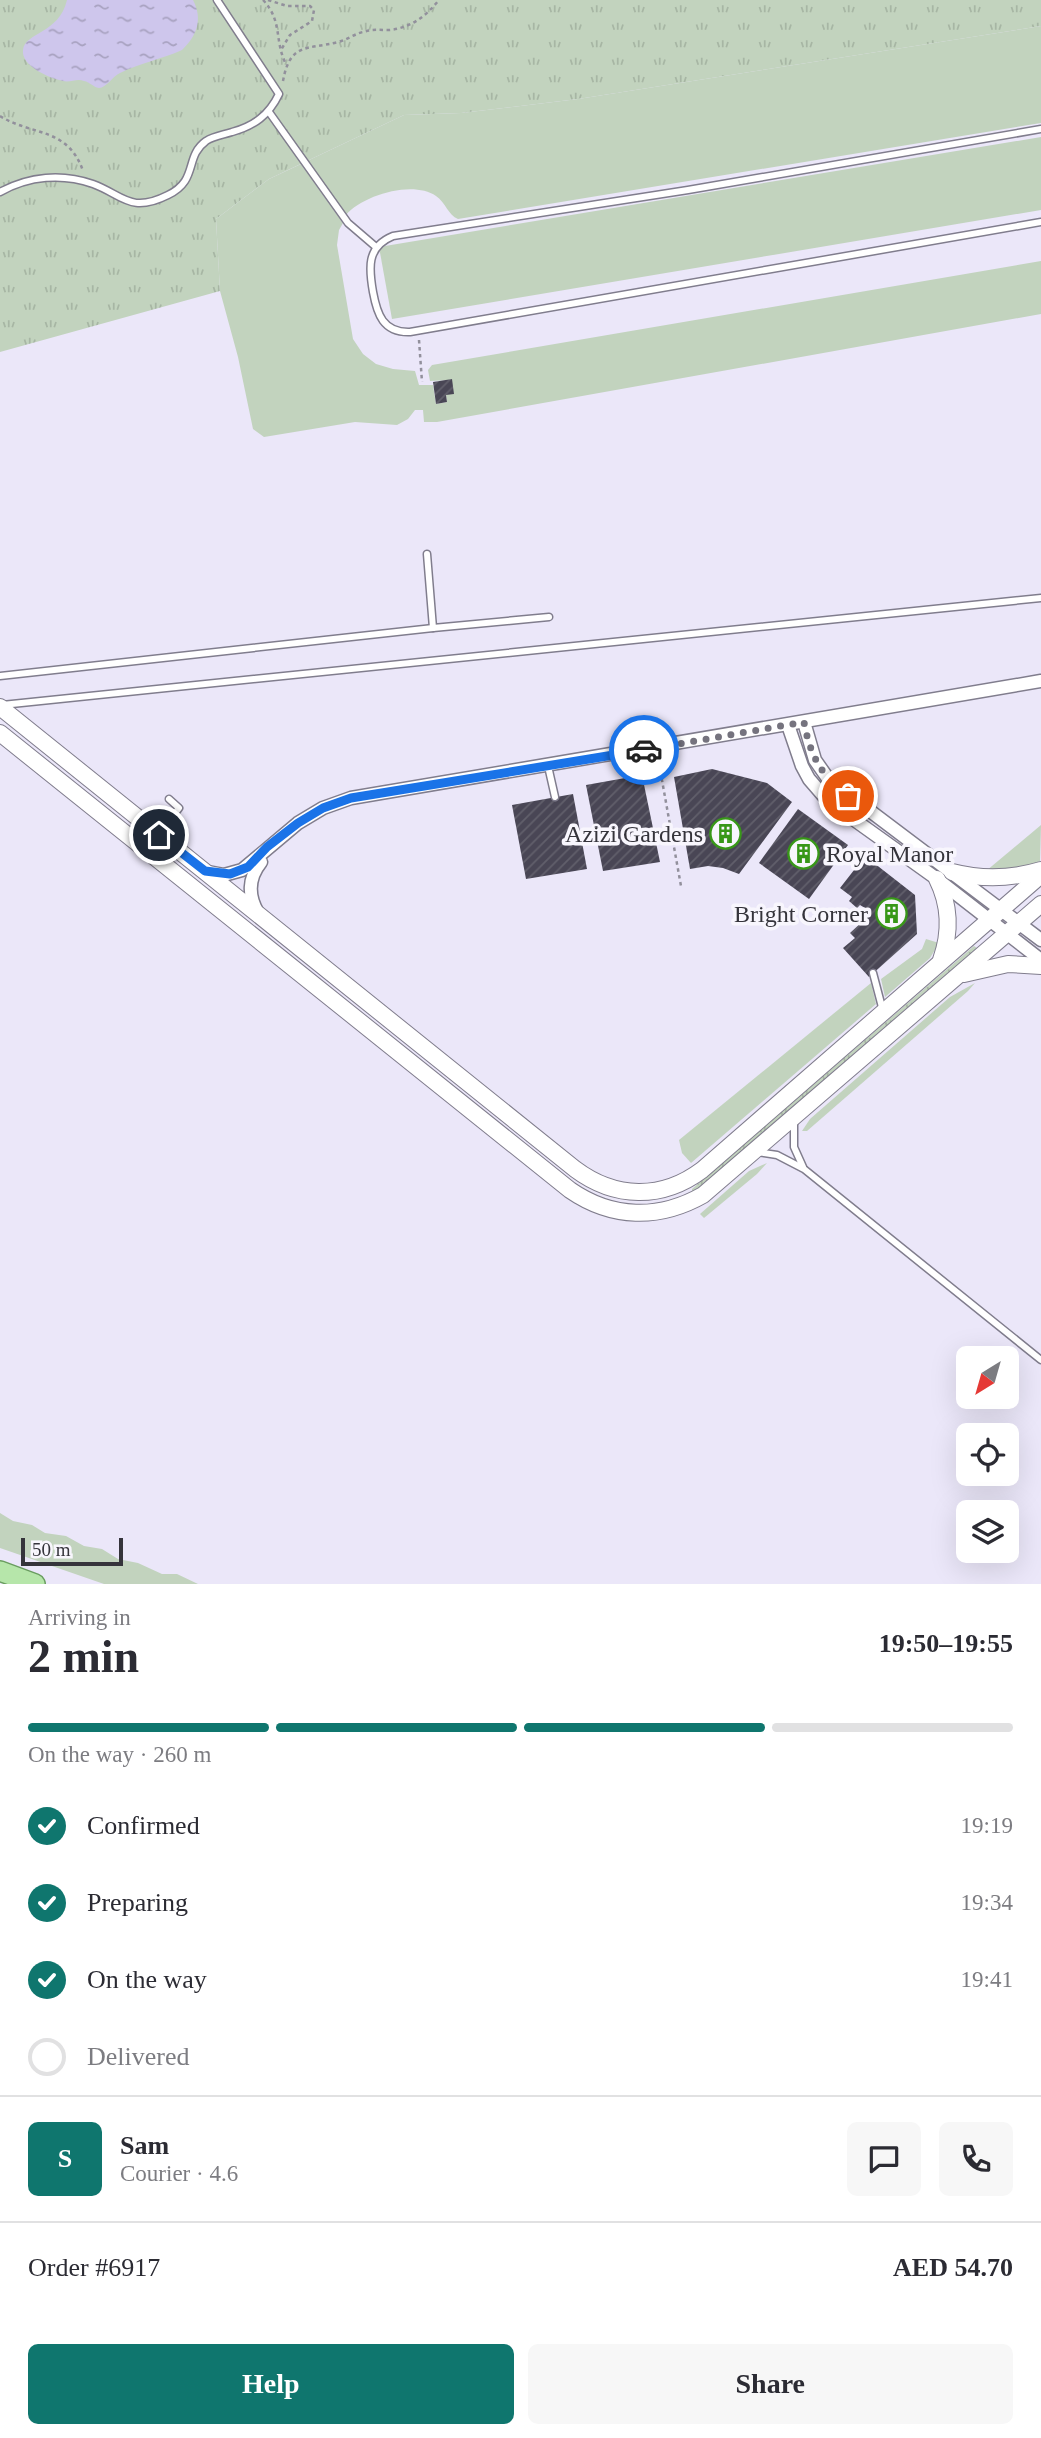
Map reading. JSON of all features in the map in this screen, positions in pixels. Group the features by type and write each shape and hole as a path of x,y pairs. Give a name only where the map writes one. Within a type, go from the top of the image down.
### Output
{"main road":[{"path":"0,1571 35,1584"}],"street":[{"path":"205,871 218,874 236,873 248,867 275,841 310,815 351,798 1041,681"},
{"path":"0,706 585,1177 606,1187 629,1192 664,1190 684,1182 702,1170 1041,872"},
{"path":"804,722 814,760 829,780 952,872 995,914"},
{"path":"788,725 802,766 818,790 864,828 995,914 1013,928 1041,960"},
{"path":"0,733 580,1197 616,1211 642,1214 667,1211 704,1195 1041,904"},
{"path":"259,914 251,895 251,880 275,841"},
{"path":"952,872 1000,878 1041,872"},
{"path":"937,878 945,898 948,920 947,941 941,960"},
{"path":"1013,928 1041,940"},
{"path":"958,975 1008,964 1041,966"},
{"path":"351,1014 363,999"},
{"path":"664,1190 667,1211"}],"lane":[{"path":"0,192 23,182 59,177 100,187 126,201 141,202 161,198 187,181 196,152 205,143 216,136 247,128 269,112 279,94 217,0"},
{"path":"269,112 348,223 376,247"},
{"path":"1041,129 674,192 393,236 376,247 369,265 380,318 387,327 398,331 418,330 1041,222"},
{"path":"427,554 433,628"},
{"path":"0,706 1041,598"},
{"path":"0,676 549,617"},
{"path":"548,765 555,797"},
{"path":"159,835 180,808 169,799"},
{"path":"873,973 883,1011"},
{"path":"796,1115 792,1130 794,1147 804,1169"},
{"path":"754,1152 777,1155 804,1169 1041,1360"}],"path":[{"path":"263,0 276,20 286,64"},
{"path":"268,0 288,6 310,6 314,10 312,21 290,35 281,51"},
{"path":"279,94 286,64 295,54 308,47 337,43 363,32 406,26 421,18 439,0"},
{"path":"0,116 63,142 80,163 85,182"},
{"path":"418,330 422,382"},
{"path":"656,748 681,886"}],"green space":[{"path":"0,0 1041,0 1041,26 578,99 461,113 404,115 269,179 216,219 220,291 0,352"},
{"path":"1041,26 1041,123 458,219 436,196 415,189 376,196 364,201 346,215 307,161 404,115 461,113 578,99"},
{"path":"1041,137 1041,210 392,319 379,247"},
{"path":"301,164 343,223 337,245 353,339 363,354 376,364 415,371 419,385 433,385 436,404 447,402 446,395 452,380 430,381 428,370 432,365 1041,261 1041,314 437,422 424,422 423,410 415,410 408,419 397,425 355,422 264,437 253,429 238,357 220,291 216,219 269,179"},
{"path":"1041,825 1040,861 1023,869 986,871"},
{"path":"926,939 939,943 930,958 885,997 881,979 922,949"},
{"path":"974,946 977,948 692,1194 692,1189"},
{"path":"871,983 876,1004 691,1163 682,1153 679,1140"},
{"path":"975,983 807,1131 802,1131 810,1119 950,997"},
{"path":"767,1163 704,1218 700,1214 749,1171"},
{"path":"0,1513 45,1533 66,1536 84,1546 102,1549 118,1559 138,1563 162,1574 177,1574 198,1584 104,1584 0,1548"}],"water":[{"path":"67,0 193,0 198,14 197,27 182,50 135,66 120,73 102,87 81,80 63,81 31,66 26,61 23,50 30,39 57,20"}],"building":[{"path":"452,379 454,394 446,395 447,402 436,404 433,382"},
{"name":"Azizi Gardens","path":"712,769 767,783 792,802 739,874 708,866 690,869 674,777"},
{"path":"642,775 660,862 603,871 586,785"},
{"path":"573,794 587,869 526,879 512,805"},
{"name":"Royal Manor","path":"798,809 848,845 809,899 759,863"},
{"name":"Bright Corner","path":"865,856 915,895 917,934 869,977 843,948 855,938 850,933 863,921 866,922 865,908 860,905 857,908 849,901 852,897 840,888"}],"way so far":[{"path":"644,750 804,722 814,760 829,780 848,796"}],"place":[{"name":"Azizi Gardens","path":"726,834"},
{"name":"Royal Manor","path":"803,854"},
{"name":"Bright Corner","path":"891,914"}],"route":[{"path":"159,835 205,871 218,874 236,873 248,867 267,847 298,823 323,808 351,798 644,750"}]}
